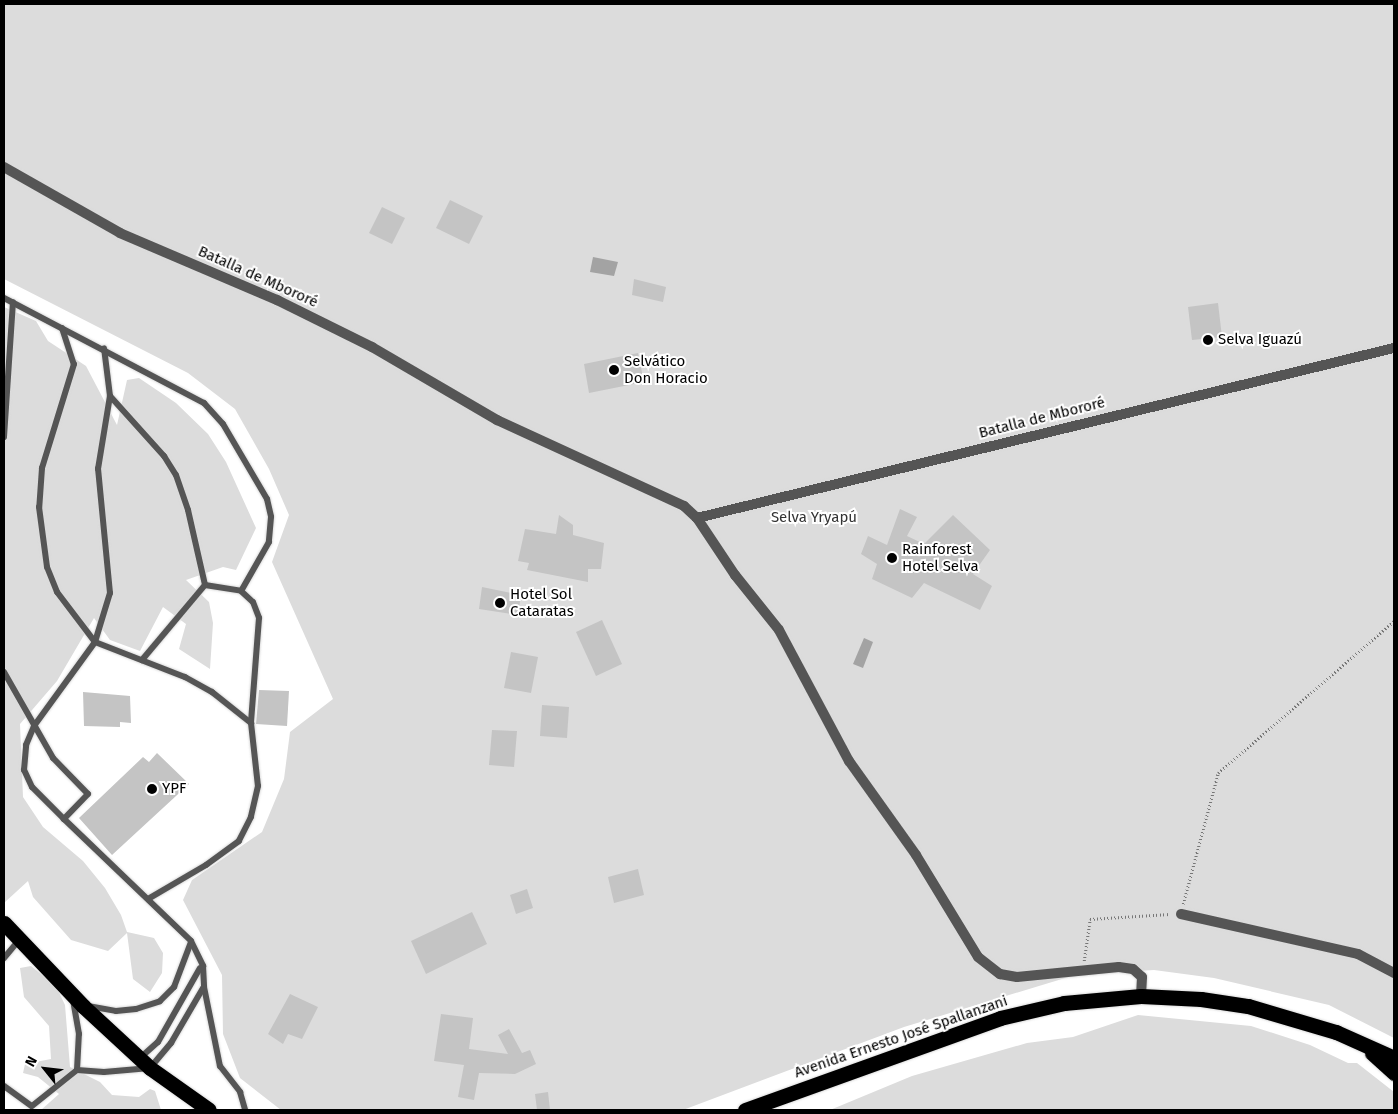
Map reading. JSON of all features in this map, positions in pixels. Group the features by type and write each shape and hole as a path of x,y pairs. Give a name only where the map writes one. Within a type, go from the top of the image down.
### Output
{"highway":[{"path":"4,923 84,1006 145,1063 210,1110"},
{"name":"Avenida Ernesto José Spallanzani","path":"746,1110 1000,1018 1064,1003 1141,996 1201,999 1248,1006 1336,1032 1363,1046 1394,1058"},
{"name":"Avenida Ernesto José Spallanzani","path":"1363,1046 1394,1072"}],"street":[{"name":"Batalla de Mbororé","path":"4,168 120,232 277,300 372,347 497,420 657,491 696,518 1394,348"},
{"path":"696,518 734,575 779,630 849,761 916,855 978,957 1000,974 1017,977 1119,966 1133,969 1142,977 1141,996"},
{"path":"1181,914 1358,954 1394,973"}],"lane":[{"path":"4,298 104,348 204,403 223,424 259,483 271,517 269,542 241,591"},
{"path":"4,437 13,302"},
{"path":"62,328 74,364 42,468 39,507 47,567 57,592 95,642 185,677 212,692 251,723"},
{"path":"104,348 110,396 98,469 110,593 95,642 34,726 26,745 24,770 32,787 64,820 191,941 202,966 204,987 220,1066 240,1092 246,1110"},
{"path":"110,396 164,456 176,476 188,510 205,585"},
{"path":"142,660 205,585"},
{"path":"148,899 206,865 239,841 251,816 258,786 251,723 259,618 253,602 241,591 205,585"},
{"path":"4,672 53,758 88,794 64,820"},
{"path":"4,958 20,940"},
{"path":"84,1006 116,1011 160,1001 174,987 191,941"},
{"path":"145,1063 202,966"},
{"path":"77,1070 104,1072 145,1063 171,1043 204,987"},
{"path":"4,1086 34,1108 77,1070 79,1034 72,994"}],"path":[{"path":"1082,971 1090,919 1181,914 1218,773 1394,621"}],"green space":[{"name":"Selva Yryapú","path":"4,4 1394,4 1394,1038 1329,1005 1214,978 1154,970 1075,975 904,1027 683,1110 281,1110 240,1078 223,1034 222,975 183,900 192,880 262,832 284,779 290,732 333,699 272,562 289,515 269,469 235,409 188,373 4,279"},
{"path":"4,307 36,321 48,341 86,366 117,425 127,380 139,378 176,403 208,434 226,462 256,528 236,570 223,567 186,580 209,602 213,623 210,669 179,649 186,624 163,607 140,651 110,640 94,618 57,681 20,724 23,797 43,827 83,861 105,888 121,915 127,932 154,938 163,953 162,973 150,992 133,979 127,933 108,951 71,940 33,897 28,881 4,903"},
{"path":"31,966 56,986 65,1005 70,1067 100,1082 112,1095 139,1097 150,1089 155,1091 161,1110 41,1110 59,1094 38,1077 23,1073 25,1064 51,1059 49,1026 24,997 20,968"},
{"path":"1138,1015 1251,1026 1310,1045 1348,1063 1357,1063 1394,1092 1394,1110 830,1110 912,1076 1027,1043 1073,1037"}],"shaded area":[{"path":"593,257 618,262 614,276 590,272"},
{"path":"864,638 873,642 863,668 853,664"}],"building":[{"path":"450,200 483,216 469,244 436,228"},
{"path":"382,207 405,218 392,244 369,233"},
{"path":"634,279 666,287 663,302 632,295"},
{"path":"1218,303 1222,337 1192,340 1188,307"},
{"path":"638,353 644,382 589,393 584,364"},
{"path":"900,509 917,517 907,536 924,544 953,515 990,550 973,574 992,586 980,610 924,583 912,598 872,579 877,564 861,554 868,536 887,545"},
{"path":"559,515 573,525 573,535 604,543 601,569 588,569 588,582 527,570 529,563 518,561 525,529 556,534"},
{"path":"482,587 521,595 518,615 479,609"},
{"path":"602,620 622,664 596,676 576,632"},
{"path":"511,652 538,657 531,693 504,688"},
{"path":"259,690 289,691 287,726 256,724"},
{"path":"83,692 130,696 131,723 120,722 120,727 84,726"},
{"path":"542,705 569,707 567,738 540,736"},
{"path":"492,730 517,731 514,767 489,765"},
{"path":"157,753 189,784 112,855 79,818 143,757 149,762"},
{"path":"638,869 644,895 614,903 608,877"},
{"path":"527,889 533,908 516,914 510,895"},
{"path":"472,912 487,944 426,974 411,941"},
{"path":"290,994 318,1007 302,1039 288,1034 283,1044 268,1034"},
{"path":"441,1014 473,1018 469,1049 508,1054 498,1035 509,1029 522,1053 530,1050 536,1064 515,1074 479,1073 474,1100 458,1097 464,1065 434,1061"},
{"path":"548,1092 550,1110 537,1110 535,1094"}],"place":[{"name":"Selva Iguazú","path":"1208,340"},
{"name":"Selvático Don Horacio","path":"614,370"},
{"name":"Rainforest Hotel Selva","path":"892,558"},
{"name":"Hotel Sol Cataratas","path":"500,603"},
{"name":"YPF","path":"152,789"}]}
